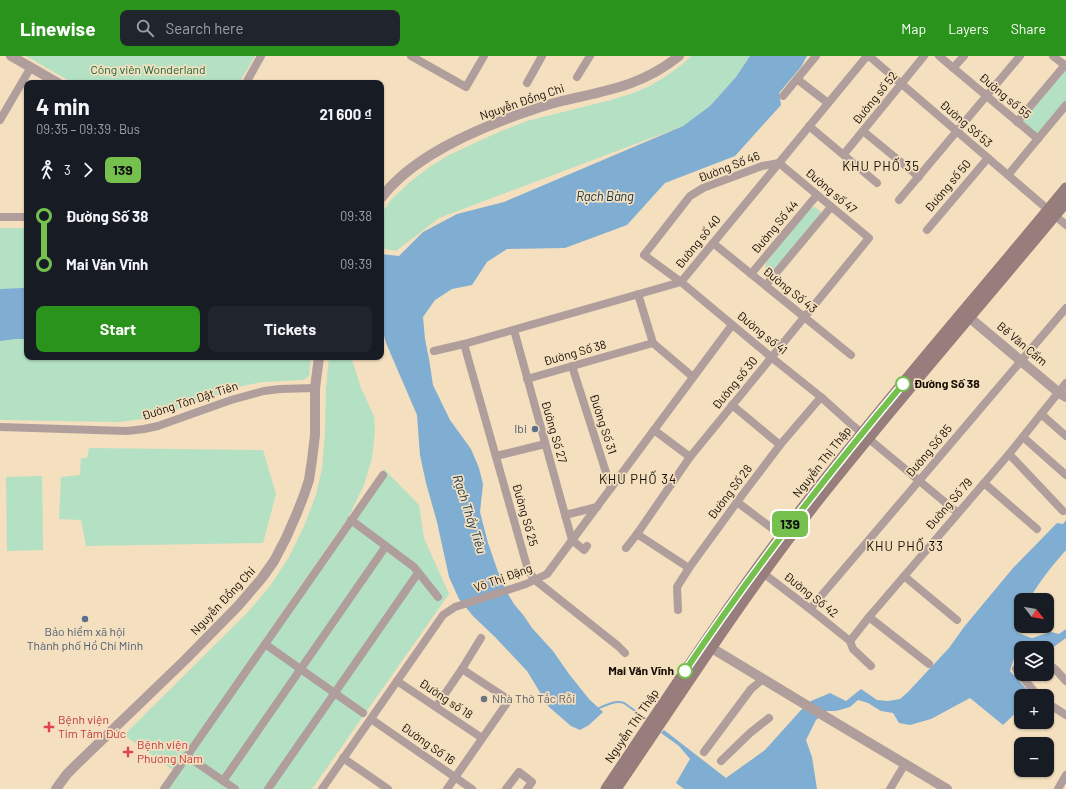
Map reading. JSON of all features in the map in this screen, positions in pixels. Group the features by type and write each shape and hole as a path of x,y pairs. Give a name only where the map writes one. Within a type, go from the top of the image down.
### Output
{"main road":[{"name":"Nguyễn Thị Thập","path":"606,789 659,718 760,570 782,535 1052,213 1066,188"},
{"name":"Nguyễn Thị Thập","path":"1052,213 1066,202"},
{"name":"Nguyễn Thị Thập","path":"760,570 811,509 865,435"},
{"name":"Nguyễn Thị Thập","path":"616,789 649,732"}],"street":[{"path":"11,56 53,80"},
{"path":"248,80 261,56"},
{"path":"411,56 426,60 466,87 484,56"},
{"path":"527,83 542,56"},
{"path":"578,77 590,56"},
{"name":"Nguyễn Đổng Chi","path":"384,192 411,169 430,156 462,138 525,113 556,103 629,84 658,71 679,56"},
{"path":"783,96 816,56"},
{"name":"Đường Số 53","path":"868,56 1066,225"},
{"name":"Đường số 40","path":"434,351 464,344 681,282 868,56"},
{"name":"Đường số 52","path":"844,154 924,56"},
{"name":"Đường số 55","path":"939,56 1038,139"},
{"path":"953,68 964,56"},
{"path":"899,200 1020,56"},
{"path":"1017,122 1065,66 1053,56"},
{"path":"0,120 31,67"},
{"path":"797,79 828,103"},
{"path":"1008,175 1066,105"},
{"path":"809,126 877,183"},
{"path":"863,132 919,176"},
{"name":"Đường số 50","path":"927,230 988,158"},
{"name":"Đường số 47","path":"779,163 869,238"},
{"name":"Đường Số 46","path":"644,255 690,196 703,188 762,166 779,163"},
{"name":"Đường Số 44","path":"752,274 817,195"},
{"path":"766,285 831,207"},
{"path":"0,217 24,217"},
{"name":"Đường số 30","path":"626,548 690,457 869,238"},
{"name":"Đường Số 43","path":"714,243 851,355"},
{"name":"Đường số 41","path":"644,255 681,282 771,357 822,397 865,435"},
{"path":"638,294 653,343 693,377"},
{"name":"Đường Số 85","path":"810,609 1066,308"},
{"name":"Bế Văn Cấm","path":"966,314 1062,394"},
{"name":"Võ Thị Đặng","path":"322,789 442,615 455,608 526,584 547,574 732,325"},
{"name":"Đường Số 27","path":"514,330 572,540"},
{"name":"Đường Số 38","path":"527,379 653,343"},
{"name":"Đường Số 25","path":"464,344 528,570 535,580 618,646 624,653"},
{"name":"Nguyễn Đổng Chi","path":"56,789 67,774 185,660 238,606 262,578 274,561 297,514 309,480 315,435 315,388 319,360"},
{"name":"Đường Số 31","path":"572,366 611,488"},
{"name":"Đường Số 79","path":"850,641 868,617 984,483 1041,414 1062,394 1066,382"},
{"name":"Đường Tôn Dật Tiên","path":"0,427 127,430 144,429 174,421 231,400 264,391 315,388"},
{"name":"Đường Số 28","path":"678,610 677,588 689,568 780,445 822,397"},
{"path":"732,406 780,445"},
{"path":"1041,414 1066,436"},
{"path":"654,430 690,457"},
{"path":"865,435 958,513"},
{"path":"1023,437 1066,475"},
{"path":"496,456 545,444"},
{"path":"1008,454 1062,511"},
{"path":"164,789 383,475"},
{"path":"984,483 1037,529"},
{"path":"737,502 782,535"},
{"path":"565,515 597,507"},
{"path":"351,520 414,567 438,597"},
{"path":"637,534 689,568"},
{"path":"572,540 584,550 587,546"},
{"path":"223,781 386,546"},
{"name":"Đường Số 42","path":"760,570 850,641 853,649 871,666"},
{"path":"268,789 418,573"},
{"path":"904,576 957,620"},
{"path":"868,617 929,664"},
{"path":"436,707 482,638"},
{"path":"264,644 363,713"},
{"path":"708,646 947,789"},
{"path":"447,789 509,700 462,669"},
{"path":"1054,669 1066,681"},
{"path":"704,752 751,689 763,679"},
{"name":"Đường số 18","path":"397,681 482,738"},
{"path":"1026,681 1032,689"},
{"path":"1054,707 1066,715"},
{"path":"721,762 750,733 769,718"},
{"name":"Đường Số 16","path":"370,719 472,789"},
{"path":"187,756 235,789"},
{"path":"344,758 379,786 388,789"},
{"path":"890,789 905,764"},
{"path":"506,789 519,772 532,782 527,789"},
{"path":"1058,789 1066,775"}],"green space":[{"name":"Công viên Wonderland","path":"26,56 255,56 241,80 68,80"},
{"path":"691,56 750,56 736,77 710,106 683,126 439,218 396,251 384,249 384,210 391,200 410,182 431,166 449,155 527,121 633,93 650,86 684,63"},
{"path":"1066,69 1066,101 1037,136 1020,123"},
{"path":"815,207 821,212 820,216 775,270 770,272 765,268 766,263 810,208"},
{"path":"0,228 24,228 24,299 0,301"},
{"path":"24,327 24,360 311,360 309,376 303,380 262,382 238,387 164,414 142,419 118,422 0,420 0,330"},
{"path":"329,360 352,360 361,388 374,416 375,431 372,458 364,485 349,516 222,699 384,469 419,505 424,538 449,594 312,789 160,789 173,770 124,735 248,612 270,586 289,557 304,526 316,495 322,469 325,434 326,387"},
{"path":"89,448 263,450 276,494 263,543 86,546 81,520 59,519 61,477 80,475 81,458 87,458"},
{"path":"42,476 43,550 7,551 6,477"}],"water":[{"name":"Rạch Bàng","path":"750,56 807,56 801,67 779,93 781,105 735,156 665,183 627,225 565,248 507,249 487,262 472,285 452,289 435,300 423,317 425,339 433,385 450,420 471,449 479,468 483,484 480,512 488,543 506,591 532,628 553,651 589,699 603,712 589,725 580,730 571,726 549,707 527,671 473,616 459,599 449,577 420,455 417,415 384,335 384,254 399,256 423,232 457,214 504,202 683,126 710,106 736,77"},
{"path":"23,288 24,339 0,341 0,289"},
{"path":"1066,520 1066,550 1046,574 1033,593 1014,593 1014,633 1032,638 1048,633 1059,634 1066,629 1066,638 1054,647 1054,641 1014,641 1014,658 1010,671 1014,675 1014,681 1019,681 1026,689 1014,689 1014,715 1003,725 970,698 931,719 910,725 899,723 893,713 881,711 868,703 858,700 850,707 836,711 827,711 816,720 806,740 812,757 817,789 684,789 676,783 690,759 679,746 661,733 664,730 726,778 765,750 811,701 830,693 846,701 861,689 877,700 888,701 900,699 949,648 964,627 1013,568 1057,523 1063,524"}],"waterway":[{"path":"597,709 610,703 621,702 648,720"}],"bus line":[{"name":"139","path":"685,671 757,568 806,503 854,442 903,384"}],"place":[{"name":"Đường Số 38","path":"903,384"},
{"name":"Ibi","path":"535,429"},
{"name":"Bảo hiểm xã hội Thành phố Hồ Chí Minh","path":"85,619"},
{"name":"Mai Văn Vĩnh","path":"685,671"},
{"name":"Nhà Thờ Tắc Rỗi","path":"484,699"},
{"name":"Bệnh viện Tim Tâm Đức","path":"49,727"},
{"name":"Bệnh viện Phương Nam","path":"128,752"}],"district":[{"name":"KHU PHỐ 35","path":"881,166"},
{"name":"KHU PHỐ 34","path":"638,479"},
{"name":"KHU PHỐ 33","path":"905,546"}],"water label":[{"name":"Rạch Thầy Tiêu","path":"470,514"}]}
